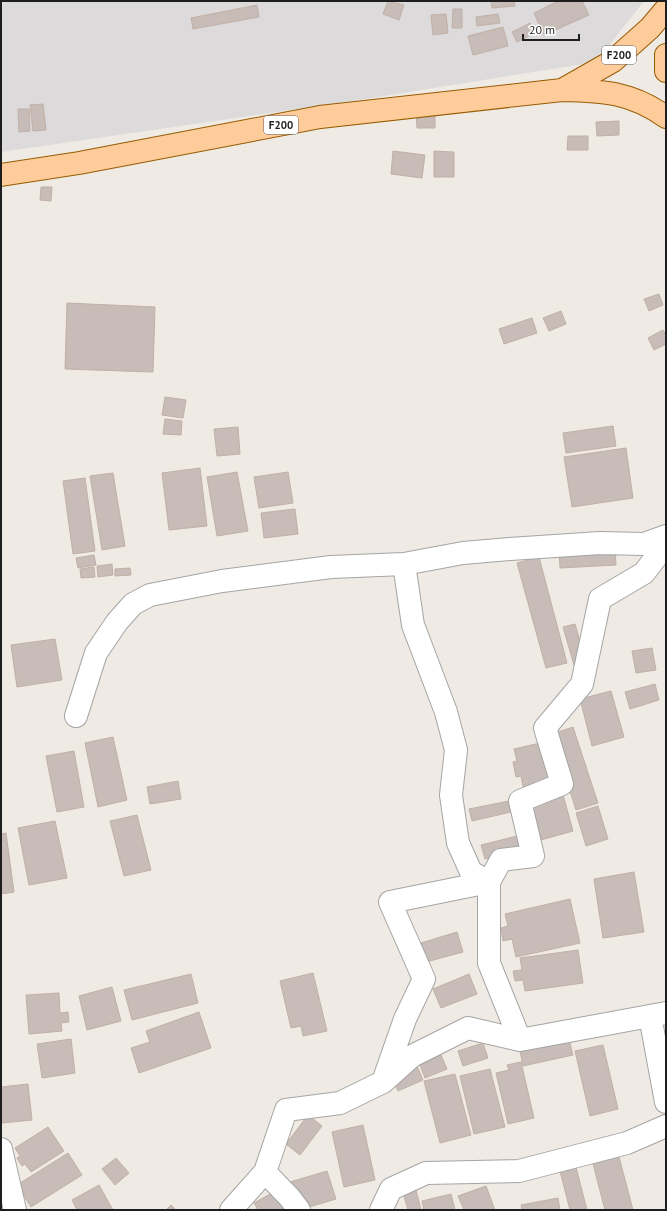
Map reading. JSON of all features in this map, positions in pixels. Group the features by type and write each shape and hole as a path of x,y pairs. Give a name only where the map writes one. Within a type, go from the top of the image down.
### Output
{"main road":[{"name":"F200","path":"562,90 612,61 650,28 666,9"},
{"path":"666,56 666,71"},
{"name":"F200","path":"1,175 79,163 320,118 562,90 601,90 629,97 648,104 666,117"}],"street":[{"path":"76,716 96,653 117,622 134,604 150,595 222,581 331,567 404,564 463,553 510,549 600,543 644,544 666,536"},
{"path":"520,1040 489,963 489,882 501,860 533,856 520,801 562,784 545,728 582,684 600,599 644,574 666,544"},
{"path":"404,564 413,625 446,712 456,750 452,795 458,843 471,872 489,882"},
{"path":"383,1082 405,1019 424,979 390,902 489,882"},
{"path":"231,1210 265,1172 286,1110 340,1103 383,1082 412,1056 468,1028 520,1040 658,1014 666,1102"},
{"path":"381,1210 391,1188 426,1173 519,1171 627,1143 666,1126"},
{"path":"1,1149 15,1210"},
{"path":"265,1172 290,1198 299,1210"}],"shaded area":[{"path":"1,1 644,1 596,62 359,100 1,152"}],"building":[{"path":"388,1 404,5 399,20 383,14"},
{"path":"491,1 514,1 515,6 492,8"},
{"path":"558,1 582,1 589,15 544,35 534,13"},
{"path":"257,5 259,17 193,29 191,18"},
{"path":"453,9 462,9 462,28 452,28"},
{"path":"446,14 448,33 433,35 431,15"},
{"path":"498,14 500,23 477,26 476,17"},
{"path":"530,23 535,33 517,42 512,32"},
{"path":"503,27 508,46 473,55 468,36"},
{"path":"43,104 46,130 33,131 30,105"},
{"path":"18,109 29,109 30,131 19,132"},
{"path":"416,110 435,110 435,128 417,128"},
{"path":"619,121 619,135 597,136 596,122"},
{"path":"568,136 588,136 588,150 567,150"},
{"path":"393,151 425,155 422,178 391,174"},
{"path":"434,151 454,152 454,177 434,177"},
{"path":"41,187 52,187 51,201 40,200"},
{"path":"659,294 663,305 649,311 644,299"},
{"path":"67,303 155,307 153,372 65,369"},
{"path":"561,311 566,324 549,331 543,318"},
{"path":"532,318 537,333 504,344 499,329"},
{"path":"663,330 666,335 666,344 654,350 648,338"},
{"path":"165,397 186,400 183,418 162,415"},
{"path":"165,419 182,421 181,435 163,434"},
{"path":"613,426 616,446 566,453 563,433"},
{"path":"238,427 240,454 217,456 214,429"},
{"path":"626,448 633,498 572,507 564,457"},
{"path":"200,468 207,526 169,530 162,473"},
{"path":"237,472 248,531 217,536 207,477"},
{"path":"288,472 293,503 259,508 254,477"},
{"path":"113,473 125,546 102,550 90,476"},
{"path":"85,478 95,551 73,554 63,481"},
{"path":"295,509 298,534 264,538 261,513"},
{"path":"615,547 616,565 560,568 559,550"},
{"path":"94,555 96,565 78,568 76,558"},
{"path":"539,557 567,663 546,668 517,563"},
{"path":"112,564 113,575 98,577 97,566"},
{"path":"94,567 95,577 81,578 80,569"},
{"path":"130,568 131,575 115,576 115,569"},
{"path":"575,624 586,662 574,665 563,627"},
{"path":"55,639 62,680 17,687 11,645"},
{"path":"652,648 656,670 636,673 632,651"},
{"path":"655,684 659,700 630,709 625,692"},
{"path":"611,691 624,737 592,746 580,699"},
{"path":"573,727 598,803 576,810 552,734"},
{"path":"113,737 127,800 98,807 85,743"},
{"path":"549,741 559,782 524,791 521,776 516,777 513,762 517,761 514,749"},
{"path":"74,751 84,807 57,812 46,756"},
{"path":"178,781 181,799 150,804 147,787"},
{"path":"562,791 573,831 541,840 538,828 533,829 530,799"},
{"path":"509,801 511,812 472,821 469,809"},
{"path":"598,806 608,839 586,846 576,813"},
{"path":"137,815 151,870 124,876 110,821"},
{"path":"55,821 67,878 29,885 18,828"},
{"path":"6,833 14,892 1,894 1,834"},
{"path":"517,836 521,851 485,859 481,845"},
{"path":"634,872 644,932 603,938 594,879"},
{"path":"570,899 580,943 516,957 512,939 503,941 501,928 508,926 505,914"},
{"path":"457,932 463,952 426,962 421,943"},
{"path":"578,950 583,983 525,991 523,980 515,981 513,971 522,970 520,958"},
{"path":"313,973 327,1031 303,1036 301,1026 291,1028 280,981"},
{"path":"191,974 198,1003 132,1020 124,990"},
{"path":"469,974 477,994 441,1008 433,989"},
{"path":"112,987 121,1021 87,1030 79,996"},
{"path":"59,993 60,1013 68,1012 69,1022 61,1023 62,1031 29,1034 26,995"},
{"path":"199,1012 211,1048 139,1073 131,1048 150,1042 146,1031"},
{"path":"568,1036 573,1055 523,1066 519,1046"},
{"path":"71,1039 75,1073 42,1078 37,1044"},
{"path":"483,1043 488,1058 463,1066 458,1051"},
{"path":"603,1045 618,1109 590,1116 575,1051"},
{"path":"441,1055 447,1069 425,1078 420,1065"},
{"path":"521,1062 534,1118 508,1124 496,1073 509,1070 507,1065"},
{"path":"417,1066 423,1080 398,1091 392,1078"},
{"path":"490,1069 505,1127 474,1134 460,1076"},
{"path":"455,1074 471,1135 440,1143 424,1081"},
{"path":"28,1084 32,1120 2,1123 1,1087"},
{"path":"308,1115 322,1126 300,1155 286,1144"},
{"path":"363,1125 375,1180 344,1187 332,1132"},
{"path":"48,1127 64,1151 31,1172 25,1164 22,1166 17,1158 20,1156 15,1148"},
{"path":"68,1153 82,1175 31,1207 17,1185"},
{"path":"618,1153 633,1210 605,1210 592,1160"},
{"path":"116,1158 129,1173 115,1185 102,1169"},
{"path":"576,1167 587,1210 570,1210 560,1171"},
{"path":"327,1171 336,1199 299,1210 290,1182"},
{"path":"99,1185 113,1210 77,1210 72,1200"},
{"path":"486,1186 495,1210 464,1210 458,1196"},
{"path":"279,1189 292,1210 258,1210 254,1203"},
{"path":"416,1190 421,1210 408,1210 403,1193"},
{"path":"451,1194 455,1210 424,1210 422,1201"},
{"path":"558,1198 560,1210 522,1210 521,1205"},
{"path":"171,1205 176,1210 166,1210"}]}
